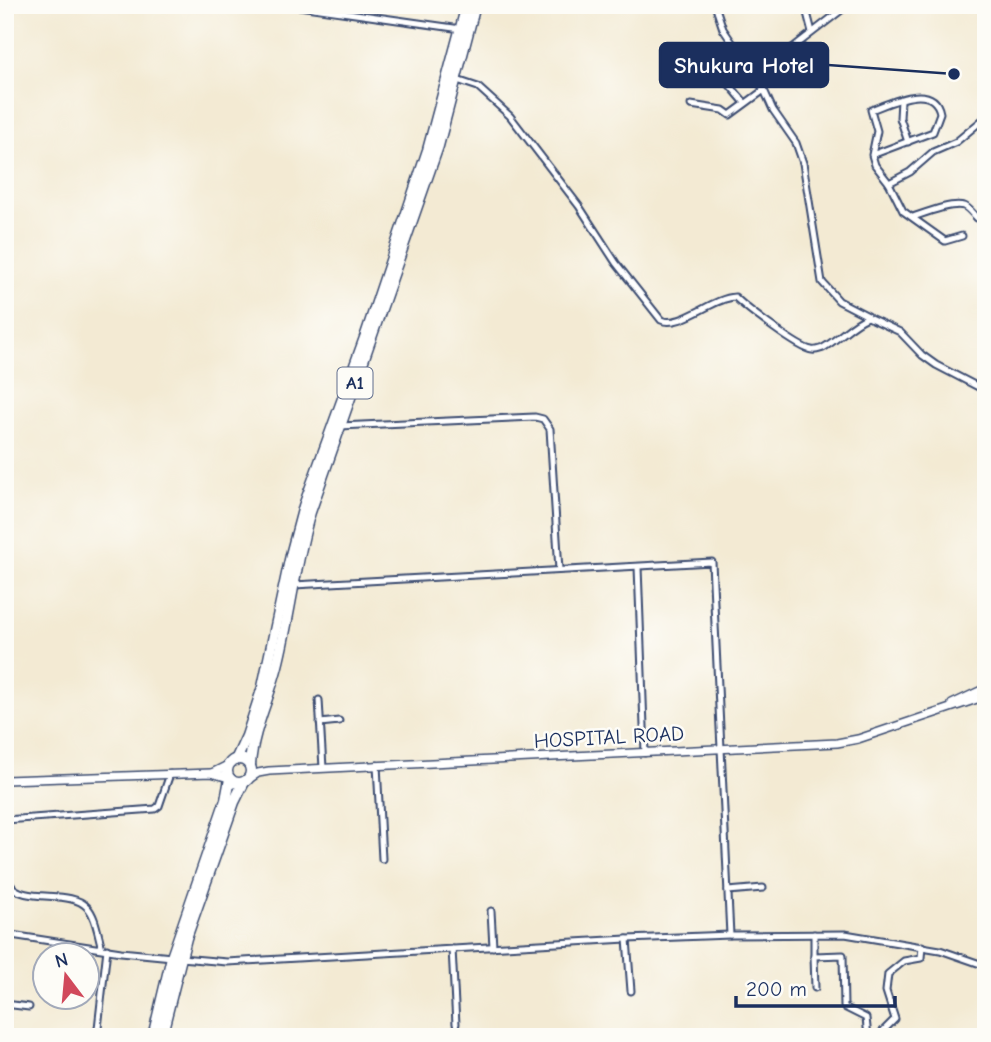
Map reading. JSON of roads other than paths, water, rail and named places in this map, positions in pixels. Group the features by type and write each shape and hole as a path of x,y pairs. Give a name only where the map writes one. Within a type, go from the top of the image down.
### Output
{"highway":[{"name":"A1","path":"233,762 247,736 263,687 304,506 366,335 428,150 467,5"},
{"name":"A1","path":"250,765 253,745 271,690 301,542 420,198 457,80 475,5"},
{"path":"980,5 986,12"},
{"path":"153,1037 176,957 228,792 227,772 233,762 243,760 250,765 251,773 233,804 176,957 161,1037"},
{"path":"228,778 238,783 246,780"}],"street":[{"path":"292,5 461,29"},
{"path":"715,5 723,29 764,89 773,110 796,143 803,163 822,282 839,301 900,332 936,365 985,391"},
{"path":"805,5 812,32"},
{"path":"737,50 758,64 767,64 778,59 848,5"},
{"path":"691,105 723,110 730,115 764,89 767,64"},
{"path":"457,80 478,88 510,116 579,206 616,264 661,320 674,322 715,301 735,297 794,341 814,350 822,349 850,326 869,317"},
{"path":"728,83 745,103"},
{"path":"872,155 933,132 940,110 936,102 927,96 918,96 871,110 877,131 872,155 902,211 945,241 962,236"},
{"path":"901,100 900,118 908,142"},
{"path":"889,183 910,172 933,152 956,142 986,117"},
{"path":"930,145 933,152"},
{"path":"913,217 929,211 964,206 976,218"},
{"path":"340,426 535,417 545,421 550,429 559,570"},
{"path":"294,585 712,562 730,934"},
{"path":"638,567 645,753"},
{"name":"HOSPITAL ROAD","path":"269,771 837,743 876,733 985,692"},
{"path":"319,700 323,768"},
{"path":"320,723 339,722"},
{"path":"211,773 233,762"},
{"path":"250,765 269,771"},
{"path":"377,765 382,859"},
{"path":"246,780 258,773 269,771"},
{"path":"5,780 211,773 228,778"},
{"path":"5,820 155,809 159,806 170,774"},
{"path":"5,862 8,881 12,887 23,892 82,902 92,914 104,949 97,1037"},
{"path":"728,891 763,888"},
{"path":"491,911 494,947"},
{"path":"5,934 104,949 227,962 325,954 452,950 730,934 845,934 922,946 955,954 986,966"},
{"path":"814,934 815,988"},
{"path":"627,939 631,991"},
{"path":"877,1037 895,1019 886,991 888,974 904,961 920,958 922,946"},
{"path":"452,950 456,1024"},
{"path":"814,956 843,955 844,1007 866,1018 868,1037"},
{"path":"5,1004 29,1007"}],"place":[{"name":"Shukura Hotel","path":"954,74"}]}
